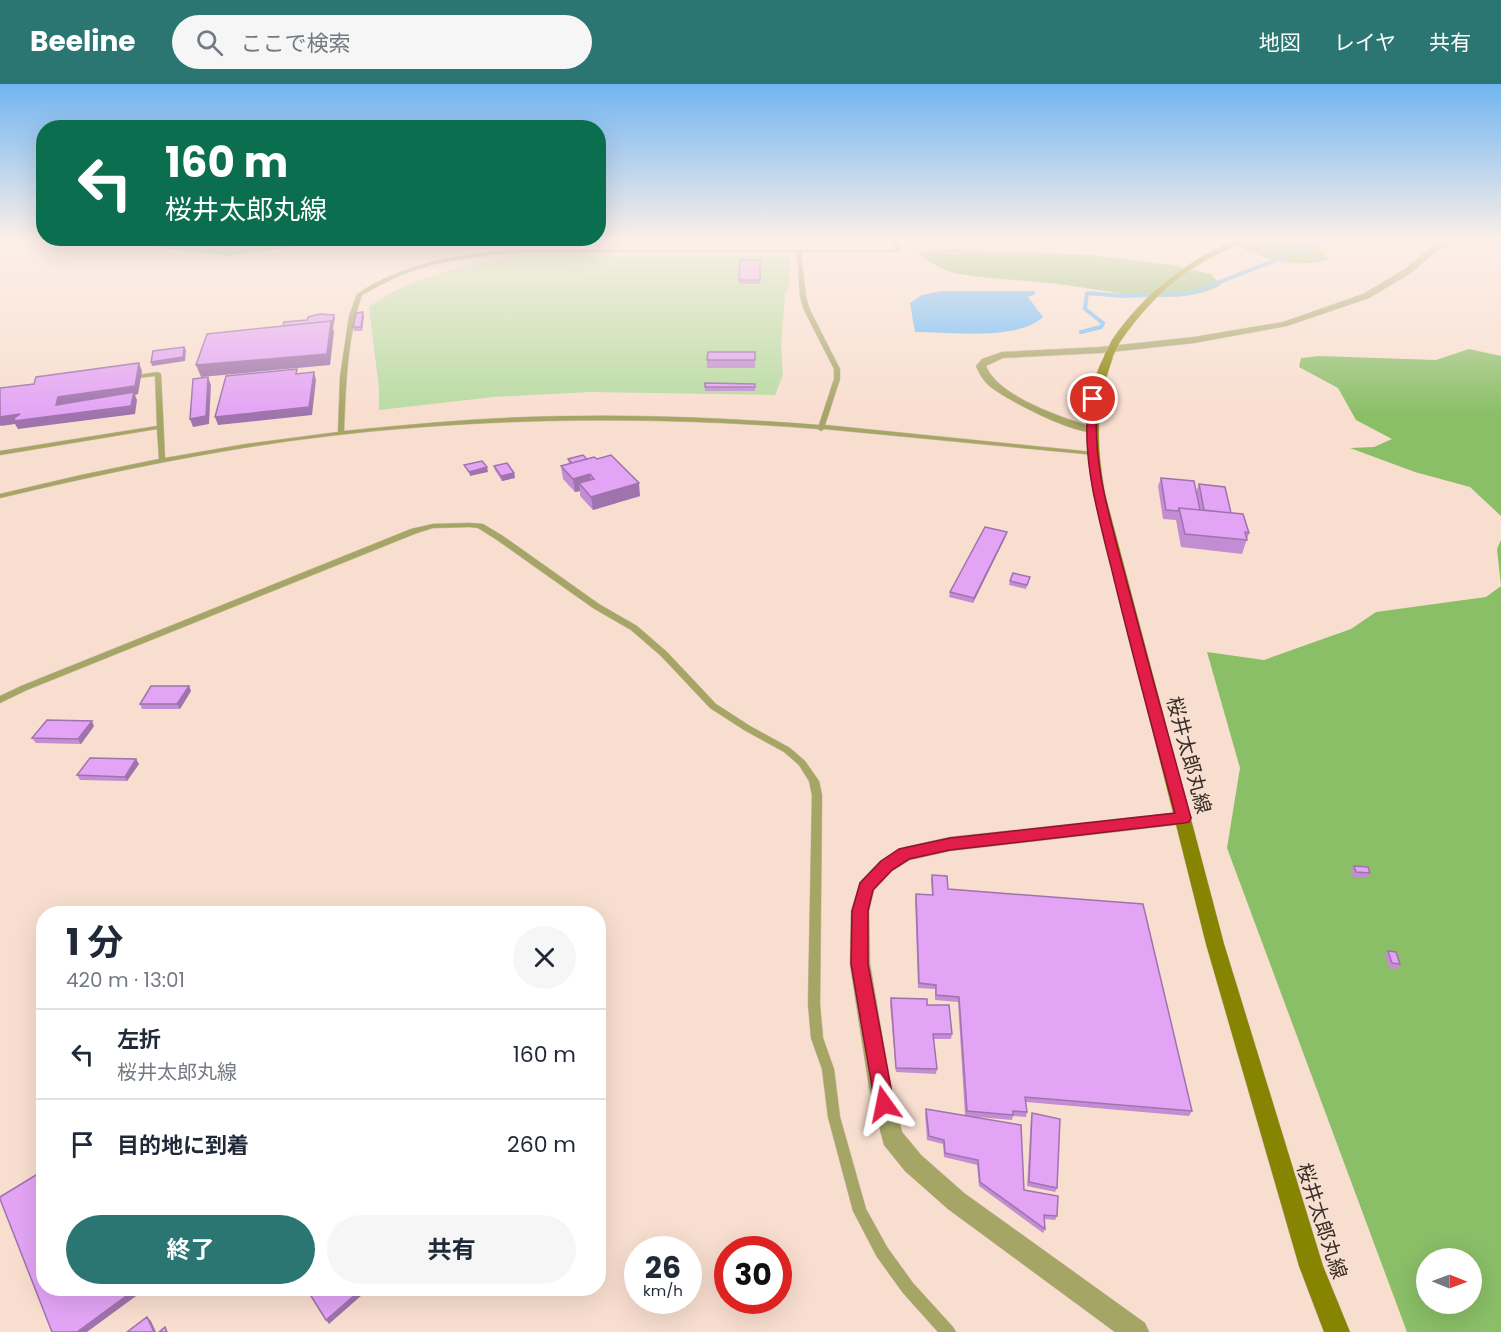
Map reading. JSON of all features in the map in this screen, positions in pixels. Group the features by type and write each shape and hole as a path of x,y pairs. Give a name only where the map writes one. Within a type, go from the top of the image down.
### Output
{"main road":[{"name":"桜井太郎丸線","path":"1150,298 1129,319 1108,357 1093,399 1091,430 1099,494 1215,944 1311,1266 1337,1332"}],"street":[{"path":"1091,430 1068,423 1016,399 985,378 981,366 985,361 1002,355 1101,350 1194,340 1284,324 1360,298"},
{"path":"1136,1332 956,1201 913,1163 892,1137 880,1087 860,964 860,911 866,887 886,866 905,854 950,844 1184,818"}],"lane":[{"path":"341,433 344,376 352,316 358,298"},
{"path":"803,298 837,369 837,379 821,429"},
{"path":"121,379 158,374 162,459"},
{"path":"0,496 162,459 341,433 446,423 563,418 697,419 1093,454"},
{"path":"0,453 161,427"},
{"path":"0,700 414,531 433,526 470,525 480,526 500,538 596,606 634,628 664,654 713,706 787,750 802,763 814,781 817,795 814,1004 817,1038 828,1069 834,1117 860,1211 882,1252 908,1288 948,1332"}],"green space":[{"path":"383,298 785,298 781,345 783,375 775,395 590,392 493,397 379,410 379,389 369,307"},
{"path":"1469,349 1501,356 1501,516 1470,487 1415,472 1350,448 1374,447 1392,439 1356,420 1338,388 1299,367 1301,358 1319,356 1436,360"},
{"path":"1501,540 1501,586 1497,549"},
{"path":"1501,586 1501,1332 1407,1332 1227,848 1240,768 1207,652 1264,660 1351,629 1376,612 1486,597"}],"water":[{"path":"917,298 1029,298 1043,317 1032,325 1000,332 964,334 915,332 910,303"}],"building":[{"path":"363,312 361,327 353,327 356,313"},
{"path":"320,314 334,315 332,324 331,321 283,326 284,322 307,320 308,317"},
{"path":"331,321 327,354 196,365 207,334"},
{"path":"184,347 183,357 151,362 153,351"},
{"path":"708,352 755,352 755,360 707,360"},
{"path":"139,363 135,386 58,397 56,405 134,392 131,406 14,421 15,417 20,414 0,417 0,388 34,384 36,377"},
{"path":"297,369 296,374 314,372 309,407 215,417 226,376"},
{"path":"208,377 206,416 190,419 193,379"},
{"path":"705,383 755,384 755,387 705,387"},
{"path":"583,455 587,459 572,463 568,459"},
{"path":"611,455 639,483 591,497 579,483 594,479 590,474 573,479 561,466 594,457 597,459"},
{"path":"482,461 487,467 469,472 464,465"},
{"path":"507,463 514,473 501,476 494,466"},
{"path":"1161,478 1194,481 1200,510 1179,508 1178,511 1166,510"},
{"path":"1199,484 1225,487 1231,513 1204,510"},
{"path":"1179,508 1243,514 1249,533 1245,532 1247,540 1185,534"},
{"path":"985,527 1007,532 974,598 950,592"},
{"path":"1013,573 1030,577 1027,585 1010,581"},
{"path":"151,686 189,686 177,704 140,704"},
{"path":"47,720 92,721 78,739 32,738"},
{"path":"90,758 136,759 125,777 77,775"},
{"path":"1354,866 1368,867 1370,873 1356,872"},
{"path":"932,875 947,876 948,889 1143,904 1192,1111 1025,1097 1027,1112 1013,1111 1013,1115 967,1111 959,997 936,995 936,985 919,983 916,894 933,895"},
{"path":"1388,951 1396,952 1400,964 1392,963"},
{"path":"891,998 927,999 927,1005 949,1005 952,1034 933,1034 937,1069 896,1068"},
{"path":"926,1109 1021,1125 1024,1190 1058,1196 1057,1216 1044,1215 1045,1229 980,1182 978,1160 945,1153 944,1140 929,1136"},
{"path":"1032,1113 1060,1119 1057,1188 1029,1182"},
{"path":"36,1175 36,1291 0,1199"},
{"path":"38,1296 126,1296 77,1332 52,1332"},
{"path":"311,1296 354,1296 326,1320"},
{"path":"147,1317 154,1332 127,1332"}],"waterway":[{"path":"1081,332 1101,327 1103,323 1085,309 1086,298"}],"route":[{"path":"884,1104 860,964 860,911 866,887 886,866 905,854 950,844 1184,818 1148,690 1099,494 1090,422 1093,399"}]}
